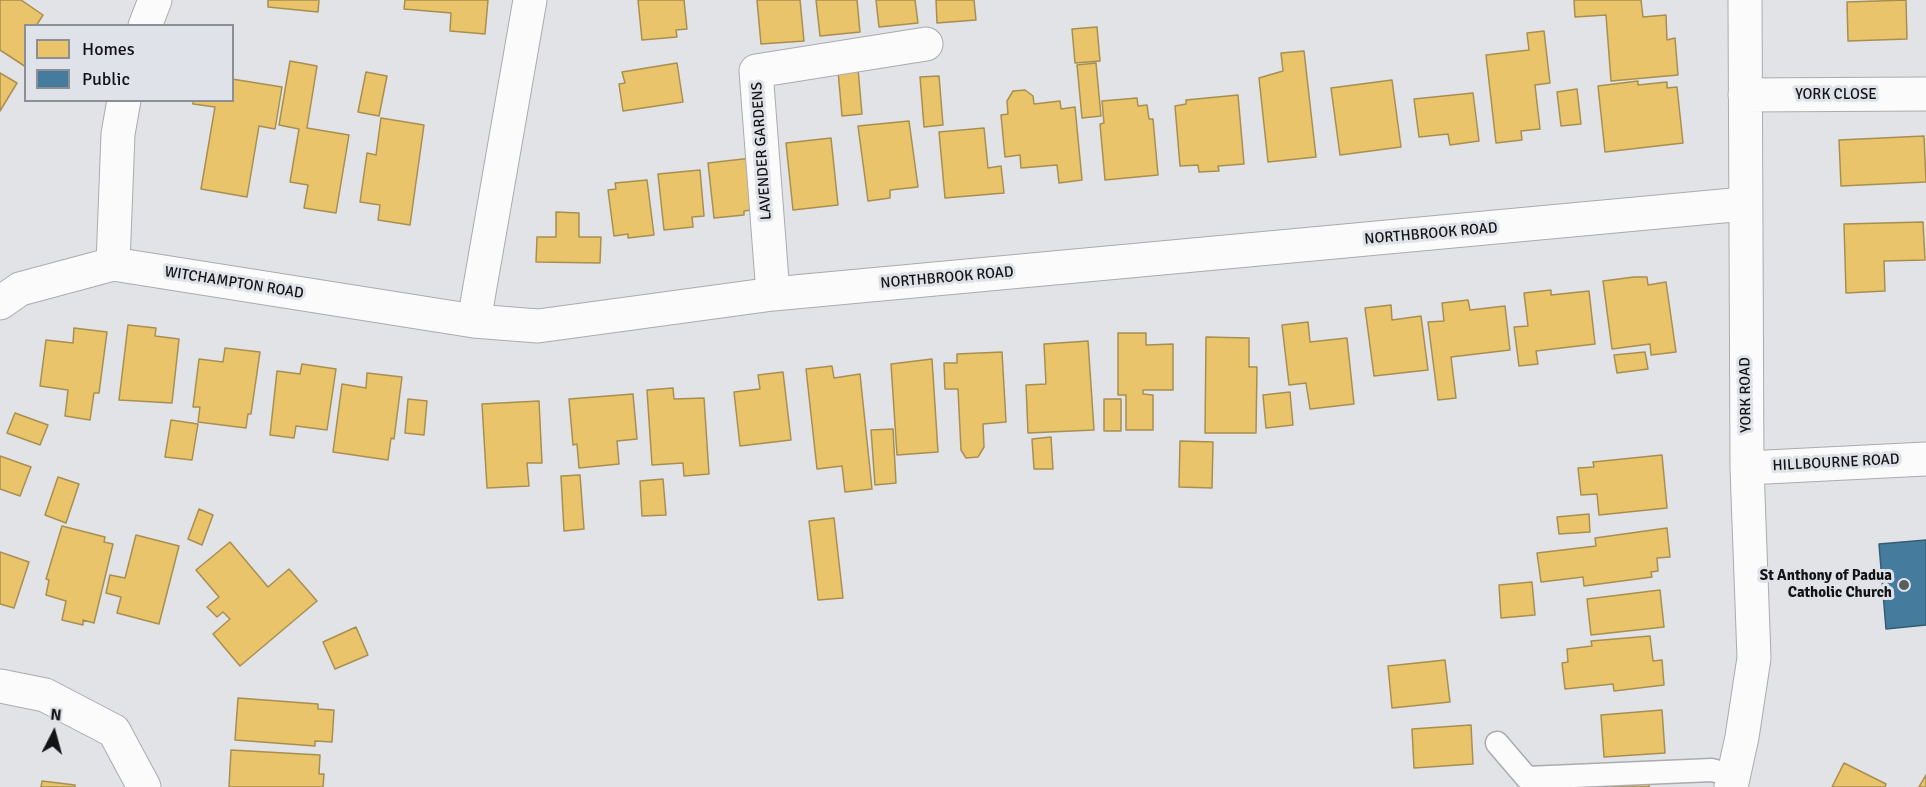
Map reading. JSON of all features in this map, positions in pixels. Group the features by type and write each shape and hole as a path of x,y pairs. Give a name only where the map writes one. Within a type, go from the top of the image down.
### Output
{"street":[{"path":"146,24 154,0"},
{"path":"474,321 530,0"},
{"name":"YORK ROAD","path":"1732,782 1754,658 1747,468 1744,204 1745,0"},
{"name":"LAVENDER GARDENS","path":"773,294 756,71 926,44"},
{"name":"YORK CLOSE","path":"1745,95 1926,94"},
{"path":"113,264 118,134 124,102"},
{"name":"NORTHBROOK ROAD","path":"474,321 538,326 773,294 1744,204"},
{"name":"WITCHAMPTON ROAD","path":"0,303 20,289 113,264 474,321"},
{"name":"HILLBOURNE ROAD","path":"1747,468 1926,459"},
{"path":"0,686 45,695 114,731 144,787"}],"lane":[{"path":"1497,743 1527,778 1712,770 1732,782"}],"building: Homes":[{"path":"0,0 21,0 43,15 37,24 24,24 24,66 0,50"},
{"path":"268,0 319,0 318,12 268,7"},
{"path":"405,0 488,0 485,34 450,31 451,13 404,9"},
{"path":"638,0 684,0 687,29 676,30 677,37 642,40"},
{"path":"757,0 800,0 804,41 761,44"},
{"path":"816,0 857,0 860,32 820,36"},
{"path":"876,0 915,0 918,23 879,27"},
{"path":"936,0 974,0 976,20 937,23"},
{"path":"1574,0 1641,0 1643,17 1666,15 1667,40 1675,38 1678,75 1611,81 1606,15 1575,17"},
{"path":"1906,0 1907,39 1848,41 1847,2"},
{"path":"1097,27 1100,61 1075,63 1072,29"},
{"path":"1544,31 1550,83 1535,85 1540,129 1521,131 1522,140 1496,143 1486,55 1529,50 1527,33"},
{"path":"1304,51 1316,157 1268,162 1259,78 1283,71 1281,53"},
{"path":"290,61 317,66 307,128 349,135 336,213 304,208 308,185 290,182 299,129 279,125"},
{"path":"677,63 683,102 623,111 619,84 625,83 622,72"},
{"path":"1096,63 1101,116 1082,118 1077,65"},
{"path":"858,69 862,114 842,116 838,71"},
{"path":"366,72 387,76 379,116 358,112"},
{"path":"0,73 17,83 0,111"},
{"path":"939,76 943,125 924,127 920,77"},
{"path":"234,79 282,87 275,129 259,126 247,197 201,189 215,107 193,104 193,102 234,102"},
{"path":"1392,80 1401,147 1340,155 1331,88"},
{"path":"1638,81 1638,85 1667,82 1667,88 1677,87 1683,143 1605,152 1598,86"},
{"path":"1577,89 1581,124 1561,126 1557,92"},
{"path":"1025,90 1033,96 1034,104 1060,101 1061,109 1075,107 1082,180 1059,183 1057,165 1021,168 1020,155 1005,157 1001,115 1008,114 1007,101 1013,91"},
{"path":"1473,93 1479,141 1450,145 1448,134 1419,137 1414,99"},
{"path":"1238,95 1244,164 1218,166 1219,171 1199,172 1198,165 1180,166 1175,106 1186,104 1186,100"},
{"path":"1137,98 1138,106 1147,105 1149,119 1153,119 1158,175 1105,180 1100,124 1104,123 1102,101"},
{"path":"381,118 424,125 410,225 378,220 380,205 360,202 367,153 376,155"},
{"path":"909,121 918,187 890,190 890,198 868,201 858,126"},
{"path":"984,128 988,168 1001,166 1004,193 945,198 939,132"},
{"path":"1924,136 1926,182 1841,186 1839,140"},
{"path":"831,138 838,205 793,210 786,143"},
{"path":"752,158 758,209 744,211 744,215 714,218 708,163"},
{"path":"700,170 704,216 692,217 693,227 664,230 658,174"},
{"path":"647,180 654,235 628,238 628,234 614,236 608,190 616,189 615,183"},
{"path":"556,212 579,213 579,237 601,237 600,263 536,262 537,237 556,237"},
{"path":"1923,222 1925,260 1884,261 1885,291 1846,293 1844,224"},
{"path":"1647,277 1648,285 1666,282 1676,352 1651,355 1650,344 1612,349 1603,281"},
{"path":"1551,290 1551,295 1589,291 1595,344 1536,351 1538,364 1519,366 1514,327 1528,326 1524,293"},
{"path":"1468,300 1470,310 1505,306 1510,350 1451,357 1456,398 1438,400 1428,322 1444,321 1442,303"},
{"path":"1391,305 1392,320 1421,316 1428,370 1374,376 1365,308"},
{"path":"1308,322 1310,342 1347,338 1354,404 1310,409 1306,383 1289,385 1282,325"},
{"path":"128,325 156,328 155,336 179,339 172,403 119,400"},
{"path":"74,328 107,332 99,393 94,393 90,420 65,416 68,390 40,386 46,340 73,343"},
{"path":"1118,333 1146,333 1146,345 1173,344 1173,390 1143,390 1143,394 1153,395 1153,430 1126,430 1126,395 1118,395"},
{"path":"1206,337 1249,338 1249,367 1257,367 1256,433 1205,433"},
{"path":"1088,341 1094,430 1028,433 1026,385 1046,384 1044,344"},
{"path":"225,348 260,352 251,414 248,414 246,428 198,422 200,407 193,407 199,359 223,362"},
{"path":"1002,352 1006,422 983,424 984,447 978,457 966,458 961,450 958,389 945,389 944,363 957,363 957,354"},
{"path":"1645,352 1648,369 1617,373 1614,355"},
{"path":"932,359 938,452 897,455 891,364"},
{"path":"302,364 336,369 327,430 296,426 294,438 270,435 277,371 300,374"},
{"path":"832,366 834,378 860,374 872,489 845,492 842,466 817,469 806,369"},
{"path":"783,372 791,440 740,446 734,392 760,389 758,375"},
{"path":"367,373 402,377 394,439 391,438 388,460 333,452 342,384 366,388"},
{"path":"673,388 674,399 704,398 709,474 684,476 683,463 652,465 647,390"},
{"path":"1290,392 1293,425 1266,428 1263,395"},
{"path":"633,394 637,439 617,441 619,464 579,468 577,444 573,445 569,399"},
{"path":"408,399 427,401 424,435 405,433"},
{"path":"1104,399 1121,399 1121,431 1104,431"},
{"path":"539,401 542,463 527,463 529,486 487,488 482,404"},
{"path":"15,413 48,425 40,445 7,433"},
{"path":"171,420 198,424 192,460 165,457"},
{"path":"893,429 896,483 875,485 871,430"},
{"path":"1051,437 1053,469 1034,469 1032,439"},
{"path":"1180,441 1213,442 1212,488 1179,487"},
{"path":"1662,455 1667,508 1599,515 1597,494 1581,495 1578,468 1594,467 1593,462"},
{"path":"0,456 31,467 20,496 0,489"},
{"path":"580,475 584,529 564,531 561,476"},
{"path":"58,477 79,484 66,523 45,515"},
{"path":"663,479 666,515 642,516 640,481"},
{"path":"199,509 213,515 202,545 188,539"},
{"path":"1589,514 1590,532 1559,534 1557,517"},
{"path":"834,518 843,598 818,600 809,521"},
{"path":"62,526 105,537 104,542 113,544 94,623 83,620 83,625 62,620 66,601 46,595 49,580 46,579"},
{"path":"1667,528 1670,557 1657,558 1658,571 1651,572 1652,577 1584,586 1583,577 1541,582 1537,553 1596,546 1595,538"},
{"path":"136,535 179,546 159,624 117,613 121,597 106,593 110,575 125,578"},
{"path":"230,542 268,587 289,569 317,601 240,666 213,634 230,619 223,612 217,617 207,607 219,597 196,570"},
{"path":"0,552 29,562 14,608 0,604"},
{"path":"1532,582 1535,615 1501,618 1499,585"},
{"path":"1660,590 1664,627 1591,635 1587,599"},
{"path":"356,627 368,655 335,669 323,642"},
{"path":"1650,636 1653,661 1662,660 1664,685 1614,691 1613,684 1565,689 1562,663 1568,662 1567,649 1592,646 1591,641"},
{"path":"1445,660 1450,702 1392,708 1388,666"},
{"path":"238,698 318,704 318,709 334,710 332,742 315,741 315,746 235,740"},
{"path":"1662,710 1665,753 1604,757 1601,715"},
{"path":"1471,725 1473,764 1414,768 1412,729"},
{"path":"231,750 320,755 319,774 324,774 323,787 229,787"},
{"path":"1844,763 1886,784 1885,787 1832,787"},
{"path":"1926,775 1926,787 1919,787"},
{"path":"42,781 75,785 75,787 41,787"},
{"path":"1649,783 1649,787 1587,787 1587,785"}],"building: Public":[{"name":"St Anthony of Padua Catholic Church","path":"1926,540 1926,625 1886,629 1879,544"}],"place":[{"name":"St Anthony of Padua Catholic Church","path":"1904,585"}]}
